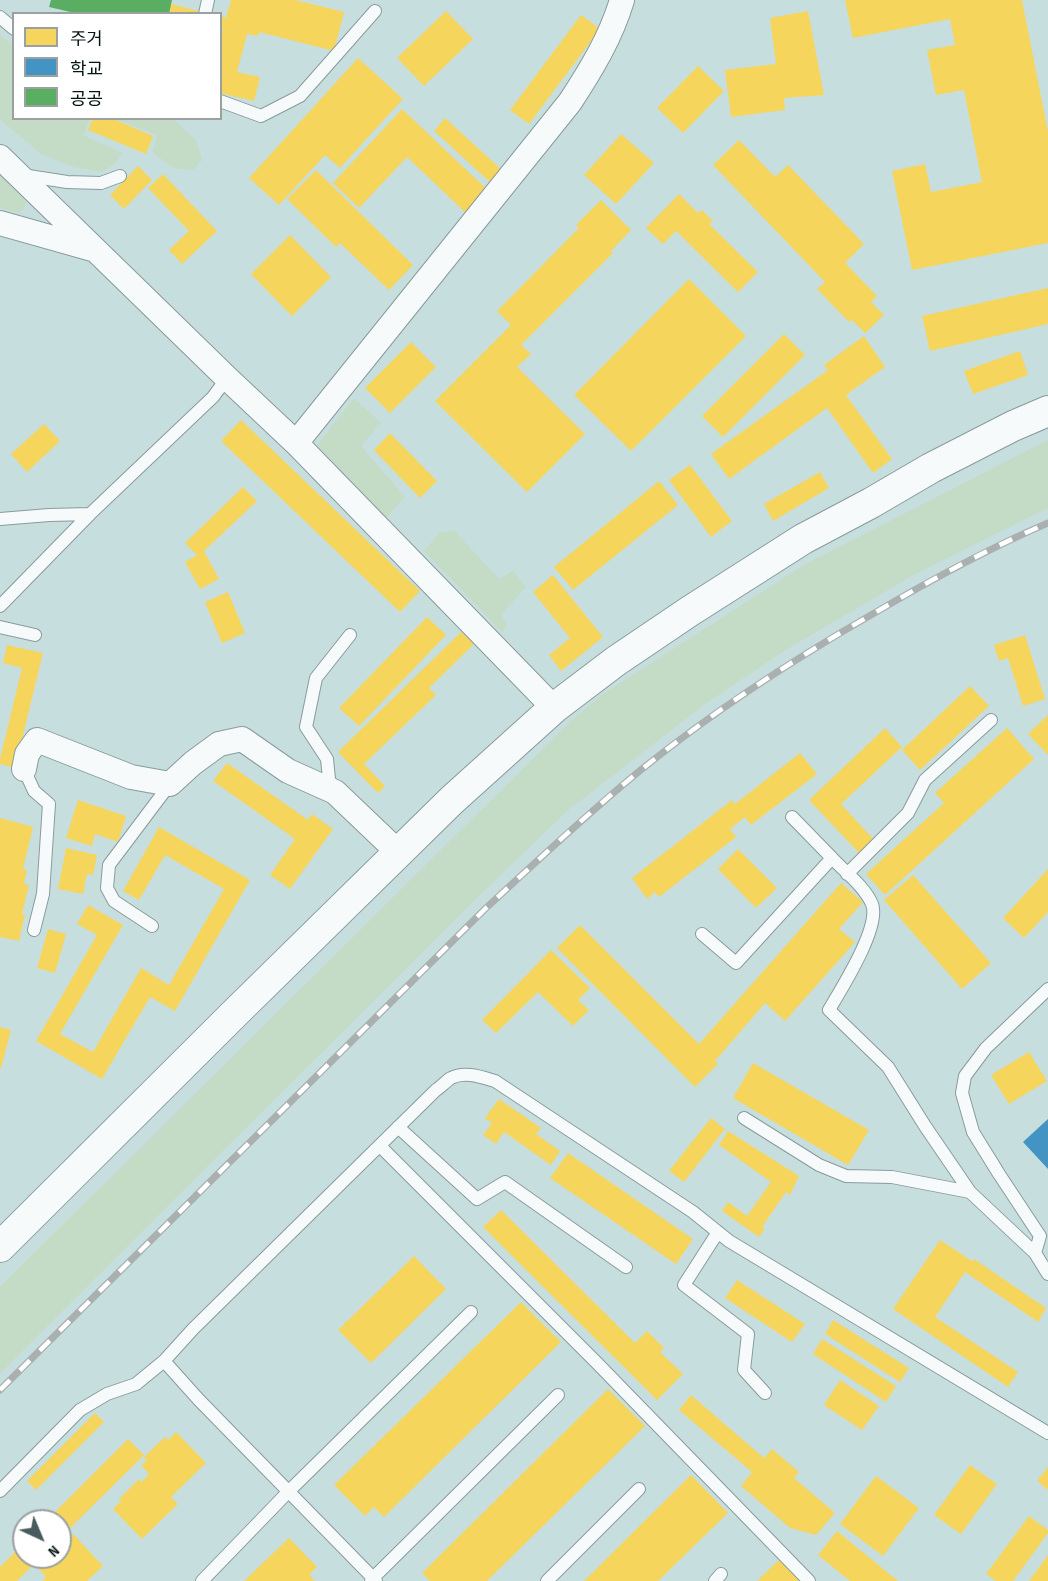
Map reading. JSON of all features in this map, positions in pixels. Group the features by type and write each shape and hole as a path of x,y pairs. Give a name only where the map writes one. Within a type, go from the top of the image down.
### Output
{"street":[{"path":"296,443 570,102 598,59 622,0"},
{"path":"0,157 296,443 554,708"},
{"path":"0,223 94,249"},
{"path":"0,1247 452,800 554,708 616,661 802,539 931,468 1013,426 1048,411"},
{"path":"24,769 27,754 37,740 131,777 170,784 219,744 242,739 288,771 334,792 399,853"}],"lane":[{"path":"222,102 261,116 300,96 375,11"},
{"path":"0,17 12,27"},
{"path":"18,174 67,182 101,183 120,176"},
{"path":"0,606 90,514 213,397 227,378"},
{"path":"0,519 90,514"},
{"path":"0,627 35,635"},
{"path":"334,792 329,779 327,759 306,727 316,678 350,635"},
{"path":"848,874 908,813 925,780 990,720"},
{"path":"24,769 34,791 50,804 43,894 34,930"},
{"path":"152,926 114,901 107,888 109,865 170,784"},
{"path":"792,817 864,891 873,907 870,935 829,1010 888,1067 970,1192 1035,1253 1048,1274"},
{"path":"702,934 736,963 832,858"},
{"path":"1035,1253 1040,1236 973,1132 962,1093 965,1076 986,1048 1048,988"},
{"path":"0,1491 80,1410 107,1394 136,1384 164,1361 193,1329 436,1090 452,1078 466,1075 495,1081 693,1212 729,1240 1048,1433"},
{"path":"744,1118 819,1165 846,1176 892,1177 970,1192"},
{"path":"398,1127 477,1199 505,1182 626,1267"},
{"path":"380,1146 597,1363 809,1581"},
{"path":"718,1232 684,1286 748,1334 744,1370 765,1392"},
{"path":"202,1581 289,1491 471,1312"},
{"path":"164,1361 374,1580 558,1395"},
{"path":"548,1581 639,1489"}],"green space":[{"path":"0,35 12,45 12,120 90,120 83,135 122,153 116,163 102,172 73,167 41,154 0,118"},
{"path":"118,120 173,120 196,140 202,160 193,170 173,168 152,152 157,135"},
{"path":"0,175 26,203 24,209 18,213 0,208"},
{"path":"354,398 381,423 361,446 405,497 386,518 317,445"},
{"path":"1048,440 1048,508 917,573 784,651 705,704 566,812 0,1373 0,1287 574,718 603,694 804,565"},
{"path":"454,530 499,579 513,571 526,587 501,615 507,625 502,632 424,551 439,533"}],"building: 주거":[{"path":"231,0 295,0 344,12 334,51 259,32 258,36 247,34 237,72 260,77 254,101 222,93 222,17 226,18"},
{"path":"845,0 1022,0 1048,132 1048,243 912,270 892,171 925,164 931,192 982,182 964,90 936,95 927,50 955,45 950,19 853,38"},
{"path":"171,4 202,12 169,12"},
{"path":"446,11 473,39 424,86 397,58"},
{"path":"808,11 824,95 784,98 785,110 731,117 725,70 776,64 770,18"},
{"path":"581,15 600,29 529,124 510,110"},
{"path":"358,58 403,99 340,168 325,155 279,205 249,178"},
{"path":"698,66 724,91 683,133 657,108"},
{"path":"402,109 493,195 471,218 407,157 359,208 333,183"},
{"path":"445,118 504,172 492,184 434,131"},
{"path":"92,120 116,120 153,136 146,154 88,130"},
{"path":"621,134 654,163 616,204 584,175"},
{"path":"739,140 775,177 788,165 864,244 845,263 877,296 871,302 884,315 865,333 852,320 849,322 817,289 825,282 713,165"},
{"path":"138,166 152,180 124,209 110,195"},
{"path":"316,170 413,265 389,290 340,243 336,247 287,199"},
{"path":"163,174 217,231 182,264 169,250 189,231 148,188"},
{"path":"679,194 698,213 702,210 713,221 709,224 758,272 738,292 676,231 663,244 646,228"},
{"path":"601,200 631,230 611,251 613,253 521,345 531,354 517,367 585,434 527,492 435,401 511,325 497,311 579,228 576,225"},
{"path":"290,235 331,277 292,316 251,274"},
{"path":"689,279 746,336 631,451 574,395"},
{"path":"1048,288 1048,324 930,351 922,316"},
{"path":"784,334 805,355 723,437 702,416"},
{"path":"864,336 885,367 846,395 892,459 873,473 827,408 729,479 711,454 828,370 824,365"},
{"path":"411,342 436,367 390,413 365,388"},
{"path":"1020,351 1028,375 973,394 964,371"},
{"path":"241,420 420,591 400,612 221,441"},
{"path":"44,424 60,441 27,472 11,454"},
{"path":"390,433 437,481 420,498 374,450"},
{"path":"690,465 732,521 711,537 669,480"},
{"path":"820,472 829,488 773,521 764,504"},
{"path":"659,481 678,505 573,590 554,567"},
{"path":"243,487 257,501 204,551 219,579 200,589 185,562 197,555 185,543"},
{"path":"553,575 603,637 561,671 549,655 570,638 533,592"},
{"path":"228,592 245,633 222,643 205,602"},
{"path":"427,617 446,635 359,726 339,708"},
{"path":"461,632 474,644 429,688 436,695 364,764 385,786 378,793 338,752"},
{"path":"1025,635 1045,699 1023,706 1008,658 999,661 994,645"},
{"path":"7,645 43,653 15,768 0,764 22,668 3,663"},
{"path":"970,686 989,706 920,770 902,750"},
{"path":"1048,715 1048,755 1028,734"},
{"path":"885,728 902,747 841,804 874,840 859,853 809,800"},
{"path":"1007,728 1034,759 885,895 866,874 944,803 935,793"},
{"path":"800,753 817,774 751,825 745,817 730,829 736,837 659,897 655,892 647,899 632,878 732,800 735,804"},
{"path":"227,763 308,820 312,814 333,829 290,889 270,875 295,839 213,781"},
{"path":"78,800 126,816 118,842 95,834 92,846 66,838"},
{"path":"0,818 33,827 23,869 27,870 24,884 29,885 19,941 0,937"},
{"path":"159,827 250,880 175,1011 150,997 102,1079 36,1041 97,935 77,924 88,905 123,925 60,1034 93,1052 141,968 169,985 224,889 165,855 139,900 123,891"},
{"path":"66,848 97,855 93,875 87,874 83,894 58,889"},
{"path":"738,849 777,888 756,908 718,869"},
{"path":"1048,869 1048,912 1024,938 1003,918"},
{"path":"913,875 991,963 962,989 884,900"},
{"path":"841,883 863,902 839,929 855,942 785,1021 765,1003 715,1061 718,1064 695,1087 557,948 580,925 699,1044"},
{"path":"48,929 66,934 55,973 37,968"},
{"path":"551,950 590,988 578,1000 589,1010 573,1026 538,992 496,1033 482,1020"},
{"path":"0,1027 11,1030 1,1068 0,1068"},
{"path":"1029,1052 1047,1081 1009,1104 991,1075"},
{"path":"753,1063 869,1130 848,1165 733,1098"},
{"path":"499,1099 541,1128 536,1134 560,1151 551,1165 504,1132 496,1144 483,1135 492,1123 485,1118"},
{"path":"711,1118 725,1129 684,1182 669,1171"},
{"path":"728,1131 799,1176 790,1195 786,1192 762,1227 765,1228 759,1237 722,1211 728,1202 747,1216 771,1182 719,1145"},
{"path":"568,1153 693,1239 676,1264 550,1178"},
{"path":"501,1210 635,1343 647,1331 664,1348 660,1352 683,1374 657,1400 483,1227"},
{"path":"940,1240 972,1261 974,1259 1046,1308 1038,1322 965,1272 935,1317 1018,1372 1008,1387 893,1309"},
{"path":"414,1256 446,1289 371,1363 338,1330"},
{"path":"737,1280 805,1324 792,1342 725,1298"},
{"path":"521,1302 561,1342 384,1517 374,1507 365,1516 334,1485"},
{"path":"833,1320 909,1368 900,1382 825,1334"},
{"path":"822,1339 896,1386 886,1402 813,1354"},
{"path":"840,1380 879,1406 862,1430 824,1405"},
{"path":"608,1389 645,1426 487,1581 430,1581 422,1573"},
{"path":"691,1395 764,1458 772,1449 799,1472 794,1478 835,1513 816,1535 790,1528 741,1486 752,1472 679,1410"},
{"path":"95,1413 104,1422 36,1490 27,1481"},
{"path":"176,1432 206,1463 171,1497 178,1504 142,1539 113,1509 121,1501 119,1499 139,1479 142,1482 149,1474 141,1465 147,1460 144,1457 165,1437 168,1440"},
{"path":"128,1439 144,1455 72,1526 72,1509 58,1509"},
{"path":"970,1465 997,1484 961,1534 934,1515"},
{"path":"1048,1467 1048,1490 1037,1481"},
{"path":"691,1475 728,1513 658,1581 584,1581"},
{"path":"876,1476 919,1508 883,1556 840,1524"},
{"path":"1029,1516 1048,1530 1048,1533 1013,1581 996,1581 986,1574"},
{"path":"837,1531 898,1581 850,1581 818,1555"},
{"path":"72,1535 103,1566 87,1581 42,1581 46,1577 39,1569 72,1569"},
{"path":"289,1538 317,1567 309,1575 315,1581 244,1581"},
{"path":"12,1555 12,1569 29,1569 17,1581 0,1581 0,1567"},
{"path":"1048,1555 1048,1581 1029,1581"},
{"path":"779,1560 799,1581 757,1581"}],"building: 학교":[{"path":"1048,1119 1048,1169 1023,1142"}],"building: 공공":[{"path":"51,0 172,0 169,12 70,12 49,7"}],"railway":[{"path":"0,1390 486,908 582,820 642,769 725,707 812,650 936,578 1048,523"}]}
